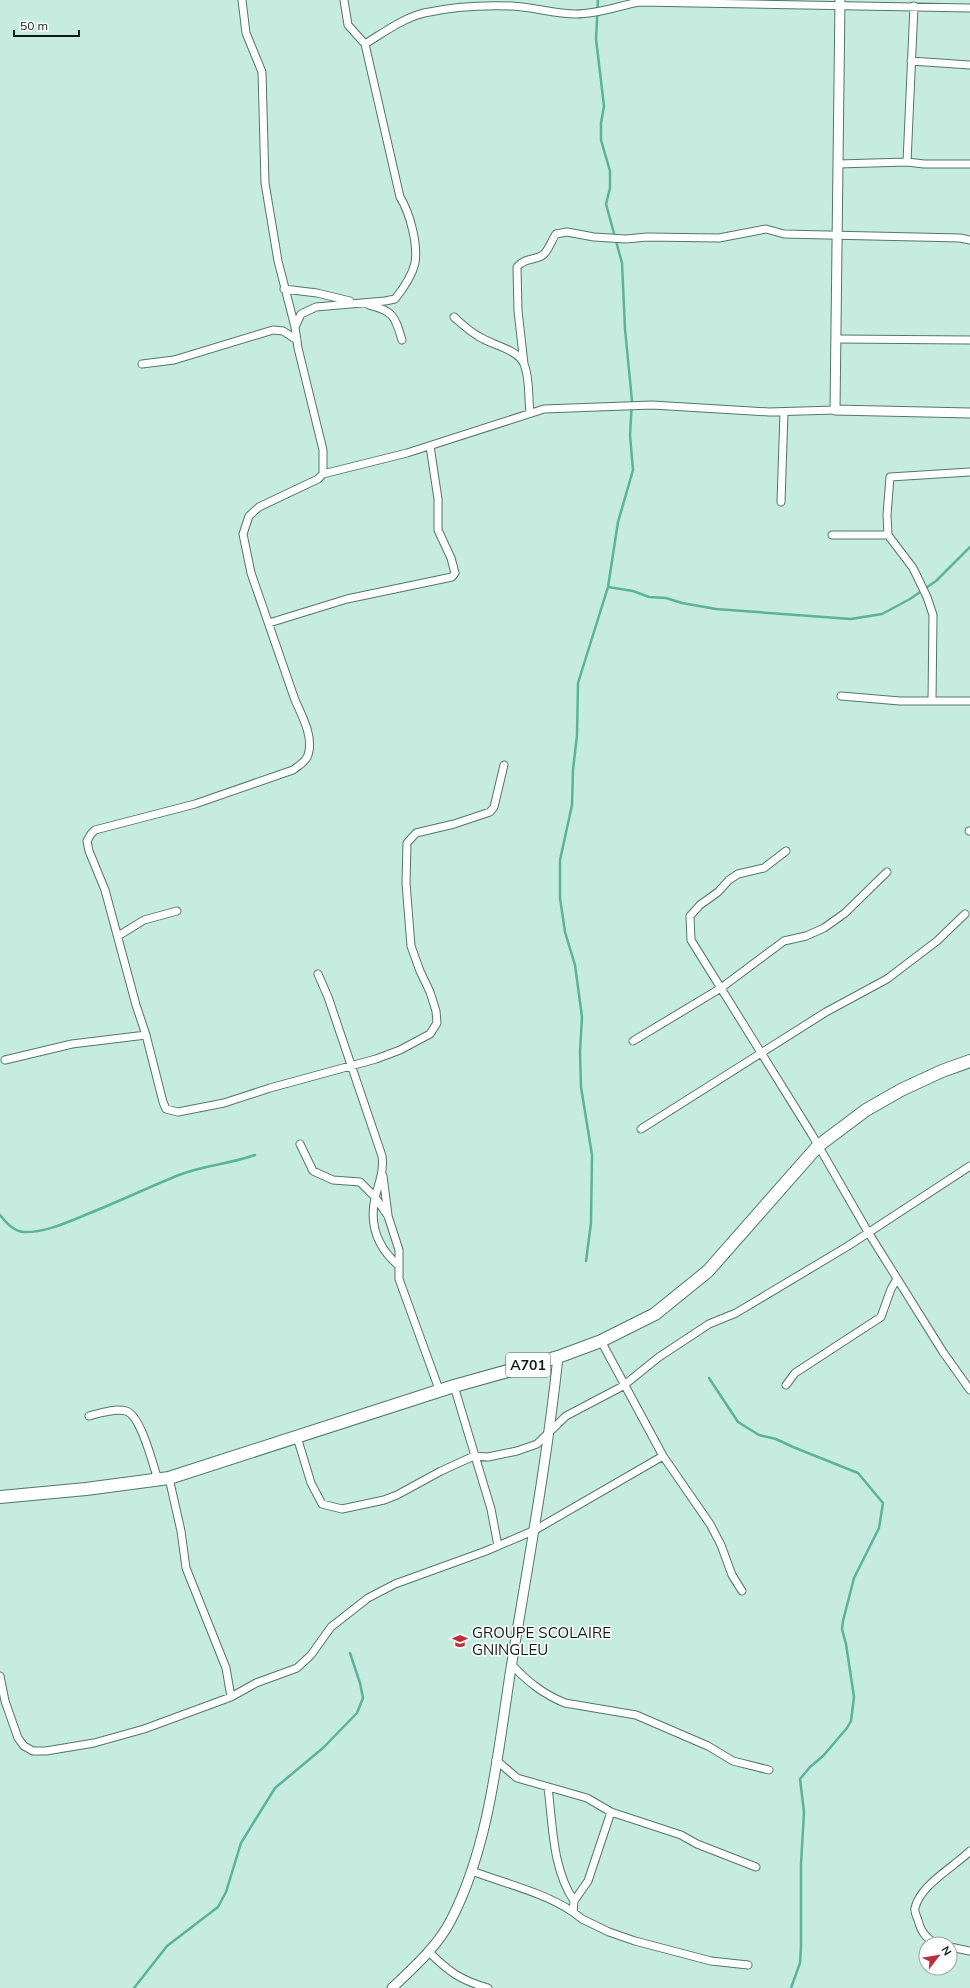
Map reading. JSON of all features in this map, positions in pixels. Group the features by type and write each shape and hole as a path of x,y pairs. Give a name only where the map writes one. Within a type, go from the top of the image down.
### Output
{"main road":[{"name":"A701","path":"0,1496 86,1489 163,1479 297,1438 440,1392 454,1386 558,1357 601,1341 655,1314 708,1271 818,1146 866,1110 902,1090 942,1071 970,1061"}],"street":[{"path":"242,0 246,33 262,72 265,183 278,261 284,289 295,326 323,450 323,474"},
{"path":"295,326 301,314 316,307 388,301 395,299 410,277 414,264 415,250 408,214 400,197 364,44 348,25 344,0"},
{"path":"364,44 397,25 424,13 455,9 514,6 550,12 576,14 598,12 639,2 734,2 748,5 839,3 970,8"},
{"path":"835,410 839,3"},
{"path":"907,162 914,6"},
{"path":"911,61 970,65"},
{"path":"838,164 907,162 924,164 970,164"},
{"path":"530,412 518,310 517,267 522,261 541,257 548,251 556,234 567,232 594,237 626,239 647,237 719,238 766,229 784,234 904,236 970,240"},
{"path":"284,289 310,292 380,308 390,313 396,320 402,340"},
{"path":"388,301 390,313"},
{"path":"454,317 479,337 516,353 524,364"},
{"path":"142,364 174,360 273,330 282,331 297,340"},
{"path":"836,339 970,340"},
{"path":"504,765 494,807 490,812 454,824 416,833 407,843 406,883 411,946 420,971 430,992 436,1011 437,1023 430,1034 400,1050 352,1066 270,1088 224,1103 173,1112 166,1109 105,890 87,841 91,834 101,828 195,804 277,777 292,770 302,763 308,755 309,740 304,719 251,573 243,534 249,516 259,507 318,479 323,474 430,446 477,432 530,412 544,409 652,405 784,412 835,410 970,413"},
{"path":"781,502 784,412"},
{"path":"268,623 347,599 452,577 455,573 451,558 438,530 438,499 430,446"},
{"path":"932,701 933,615 927,597 913,568 888,535 887,515 890,477 970,472"},
{"path":"832,535 888,535"},
{"path":"841,696 932,701 970,701"},
{"path":"786,851 764,868 738,874 729,880 718,892 700,905 690,916 691,940 761,1054 812,1133 868,1232 897,1279 943,1352 970,1390"},
{"path":"633,1041 721,988 784,941 806,936 824,928 845,914 887,872"},
{"path":"118,936 144,920 177,911"},
{"path":"641,1129 826,1012 887,979 937,941 965,914"},
{"path":"318,974 352,1066 382,1156 382,1175 387,1198 388,1216 399,1250 399,1279 410,1305 440,1392"},
{"path":"5,1060 72,1044 146,1035"},
{"path":"300,1144 313,1171 333,1180 360,1182 375,1196 388,1216"},
{"path":"297,1438 311,1483 322,1504 342,1509 384,1500 397,1495 441,1471 474,1456 488,1457 523,1450 537,1444 566,1416 623,1386 659,1357 709,1324 736,1313 848,1246 970,1166"},
{"path":"382,1175 375,1196 373,1208 377,1239 388,1257 399,1266"},
{"path":"786,1385 795,1373 881,1317 885,1303 897,1279"},
{"path":"601,1341 623,1386 663,1456 710,1524 722,1545 732,1574 742,1591"},
{"path":"392,1988 428,1951 450,1922 472,1871 480,1843 496,1760 535,1530 550,1432 558,1357"},
{"path":"454,1386 491,1509 498,1546"},
{"path":"89,1416 115,1410 125,1410 131,1413 146,1442 163,1479 181,1531 186,1568 226,1668 231,1696"},
{"path":"0,1676 5,1701 18,1738 24,1746 33,1751 46,1751 94,1744 144,1729 231,1696 256,1683 297,1668 311,1655 331,1628 368,1598 428,1571 498,1546 535,1530 663,1456"},
{"path":"512,1665 535,1687 565,1703 636,1715 708,1746 733,1761 769,1770"},
{"path":"496,1760 517,1778 587,1798 611,1812 681,1835 698,1844 756,1867"},
{"path":"548,1788 557,1858 564,1883 574,1901"},
{"path":"573,1912 574,1901 588,1882 611,1812"},
{"path":"925,1936 919,1925 914,1910 917,1902 926,1888 970,1851"},
{"path":"472,1871 559,1902 582,1919 609,1932 635,1941 711,1961 748,1965"},
{"path":"958,1949 970,1951"},
{"path":"428,1951 447,1970 468,1982 488,1988"}],"waterway":[{"path":"586,1261 591,1223 592,1155 581,1087 580,1052 582,1017 575,965 565,932 560,898 560,860 572,805 573,770 577,735 578,683 608,587 618,522 633,470 630,435 632,401 625,329 622,263 606,204 610,188 610,171 601,140 601,123 604,106 596,39 598,0"},
{"path":"608,587 633,591 649,597 666,598 682,603 716,609 851,619 882,614 910,599 936,581 970,547"},
{"path":"0,1215 16,1230 32,1232 49,1229 188,1172 255,1155"},
{"path":"709,1378 738,1422 759,1435 776,1439 858,1473 883,1503 879,1528 854,1578 843,1621 842,1629 846,1644 854,1697 851,1721 847,1728 823,1756 810,1767 800,1779 804,1812 801,1864 801,1946 800,1963 791,1988"},
{"path":"134,1988 167,1946 218,1907 226,1892 241,1843 275,1788 323,1748 357,1713 363,1698 360,1683 350,1653"}],"place":[{"name":"GROUPE SCOLAIRE GNINGLEU","path":"460,1641"}]}
